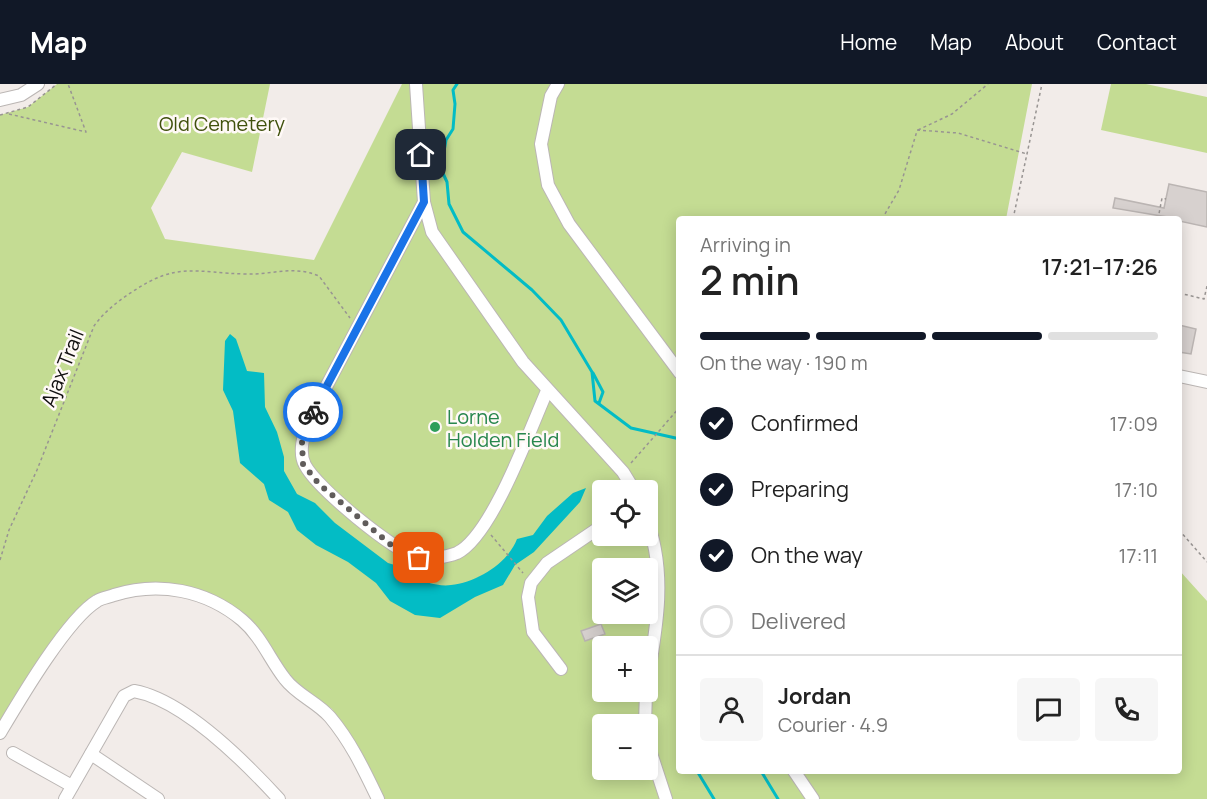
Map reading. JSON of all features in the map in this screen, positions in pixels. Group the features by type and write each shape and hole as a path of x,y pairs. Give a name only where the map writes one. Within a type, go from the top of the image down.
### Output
{"street":[{"path":"0,100 21,95 38,84"},
{"path":"416,84 424,202 432,232 523,362 628,480"},
{"path":"558,84 551,96 541,144 548,185 569,224 676,368"},
{"path":"424,202 308,421 302,442 303,464 319,484 396,549 419,558 457,553 475,540 496,506 547,391"},
{"path":"410,230 432,232"},
{"path":"1182,377 1207,382"},
{"path":"561,669 533,632 528,597 531,583 547,563 592,532"},
{"path":"654,636 660,588 655,546"},
{"path":"0,733 23,693 69,628 96,601 127,591 161,587 192,592 223,607 243,621 256,636 286,681 329,715 355,750 378,799"},
{"path":"65,799 124,696 134,691 169,703 208,731 279,799"},
{"path":"13,753 72,786"},
{"path":"90,754 158,799"},
{"path":"796,774 813,799"},
{"path":"658,775 666,799"}],"path":[{"path":"9,114 86,132 68,84"},
{"path":"884,216 899,190 917,130 952,114 988,84"},
{"path":"1014,216 1042,84"},
{"path":"917,130 958,133 1027,154"},
{"path":"1159,216 1162,198 1166,199"},
{"name":"Ajax Trail","path":"0,560 9,530 37,470 94,326 109,310 152,278 173,271 215,270 247,274 289,269 312,273 324,281 348,316"},
{"path":"1182,295 1204,299 1207,286"},
{"path":"623,472 676,411"},
{"path":"483,526 522,573"},
{"path":"1182,533 1207,562"}],"green space":[{"name":"Old Cemetery","path":"57,84 270,84 252,172 182,152 151,208 165,239 314,260 402,84 1032,84 1007,216 676,216 676,774 1182,774 1182,573 1207,601 1207,799 384,799 358,746 332,709 289,678 257,633 192,590 96,598 0,731 0,115 28,107"},
{"path":"1111,84 1146,84 1207,97 1207,153 1101,130"}],"water":[{"path":"230,334 236,339 247,371 264,373 265,407 277,432 284,457 284,471 297,494 315,503 335,523 388,563 408,569 410,577 441,585 471,580 490,570 507,556 517,539 533,535 547,516 573,493 586,488 580,502 534,552 515,565 503,585 475,597 440,618 415,615 390,601 376,583 348,562 316,545 297,530 288,512 269,500 264,484 240,463 233,411 223,390 225,341"}],"building":[{"path":"1169,184 1207,192 1207,227 1182,222 1182,216 1161,216 1113,208 1115,198 1164,208"},
{"path":"1182,326 1196,329 1191,354 1182,352"},
{"path":"601,624 605,634 592,636 592,639 585,641 581,631"}],"waterway":[{"path":"457,84 453,90 455,104 453,129 446,140 441,169 447,182 449,204 463,232 532,290 561,320 592,372 595,401 631,428 676,438"},
{"path":"593,373 603,392 599,403"},
{"path":"699,774 714,799"},
{"path":"763,774 778,799"}],"way so far":[{"path":"313,412 302,442 303,464 319,484 396,549 419,558"}],"place":[{"name":"Lorne Holden Field","path":"435,427"}],"route":[{"path":"313,412 424,202 421,155"}]}
